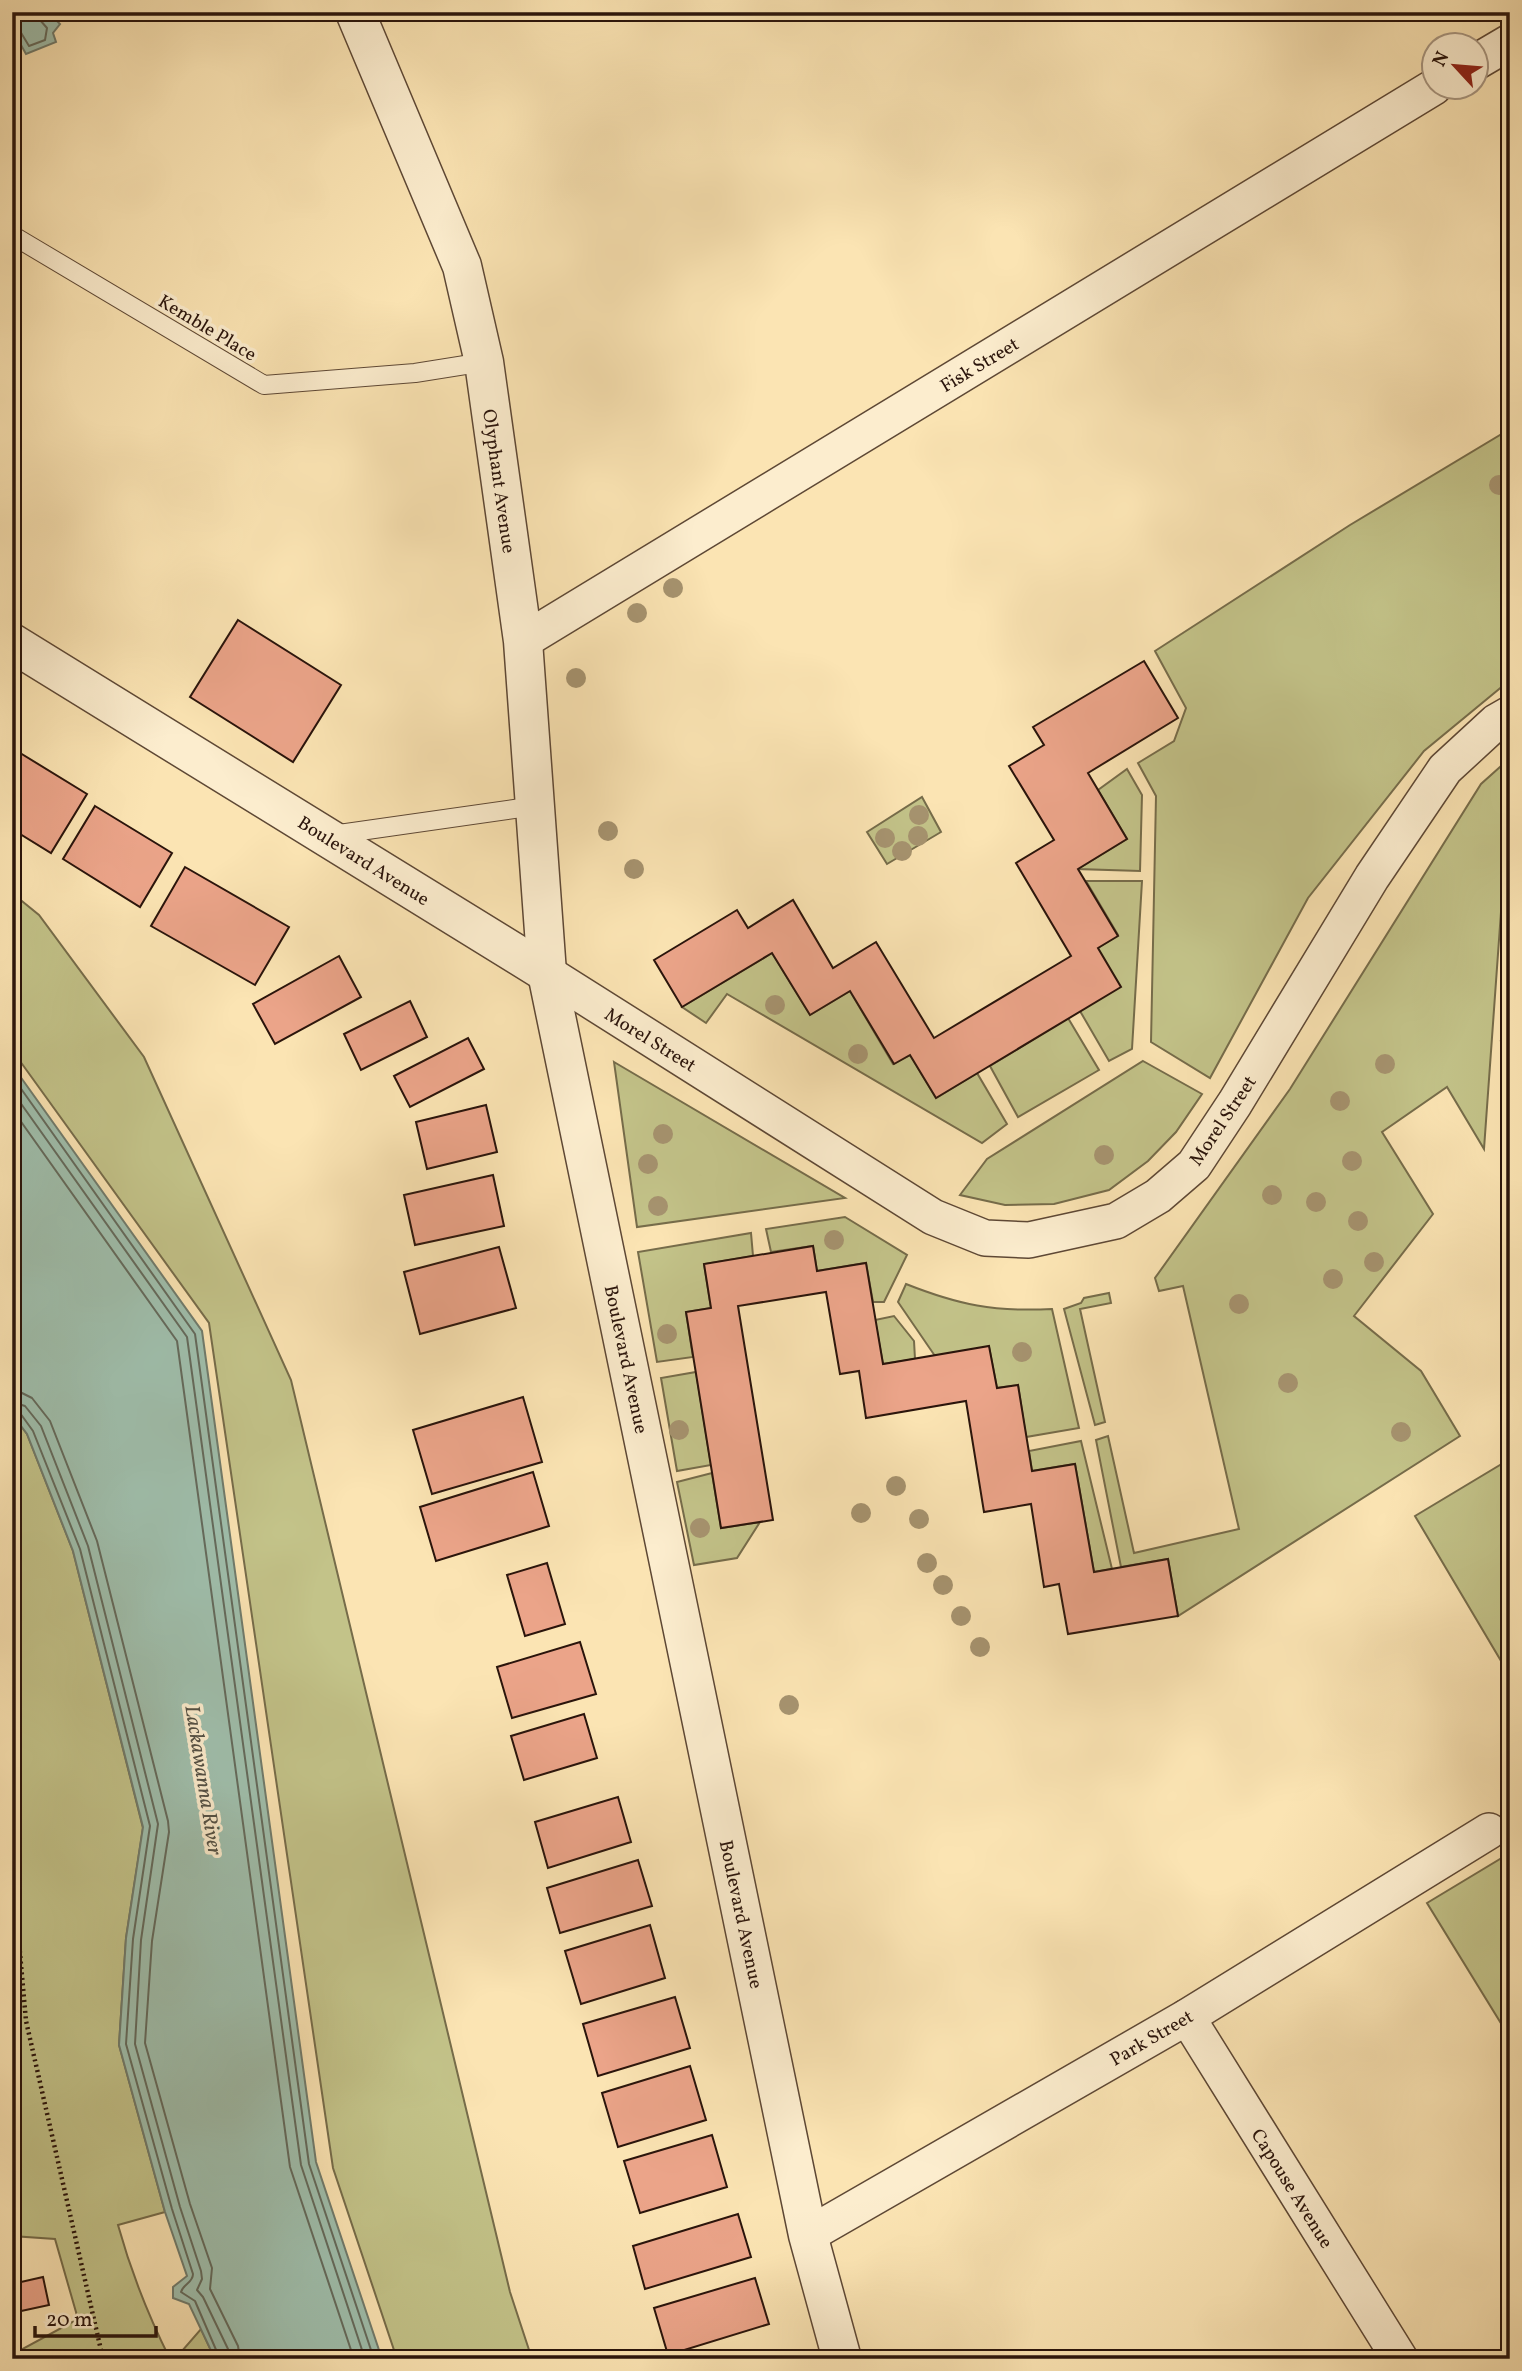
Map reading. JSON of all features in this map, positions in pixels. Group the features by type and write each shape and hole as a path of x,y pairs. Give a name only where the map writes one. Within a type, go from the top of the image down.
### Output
{"street":[{"name":"Olyphant Avenue","path":"355,12 462,266 484,362 523,641 547,973"},
{"path":"1490,54 1510,42"},
{"name":"Fisk Street","path":"523,641 1420,96"},
{"name":"Boulevard Avenue","path":"12,643 547,973 808,2235 842,2359"},
{"name":"Morel Street","path":"547,973 933,1217 985,1238 1029,1240 1116,1221 1158,1196 1194,1165 1235,1103 1372,877 1445,769 1496,722 1510,714"},
{"name":"Park Street","path":"808,2235 1187,2017 1489,1831"},
{"name":"Capouse Avenue","path":"1187,2017 1400,2359"}],"lane":[{"name":"Kemble Place","path":"12,235 264,385 415,373 484,362"},
{"path":"325,836 535,806"}],"path":[{"path":"12,1863 26,2021 103,2359"}],"green space":[{"path":"1510,429 1510,680 1424,751 1308,898 1210,1078 1151,1042 1156,796 1138,763 1174,741 1186,708 1155,651 1350,525"},
{"path":"1510,758 1510,886 1502,898 1484,1149 1447,1087 1382,1132 1433,1214 1354,1316 1421,1371 1460,1436 1178,1616 1168,1559 1121,1567 1096,1440 1108,1436 1134,1553 1239,1529 1183,1286 1159,1291 1155,1278 1290,1089 1481,784"},
{"path":"1127,769 1142,795 1140,871 1078,869 1127,839 1098,790"},
{"path":"922,797 941,832 887,864 867,832"},
{"path":"1086,881 1142,881 1132,1049 1109,1061 1080,1011 1098,948 1118,935"},
{"path":"12,893 39,915 144,1057 291,1380 510,2292 532,2359 397,2359 333,2168 209,1323 12,1050"},
{"path":"772,953 810,1015 850,991 893,1064 910,1055 936,1098 977,1073 1007,1124 982,1143 727,994 706,1023 682,1007"},
{"path":"1068,1018 1099,1070 1018,1117 990,1066"},
{"path":"1143,1061 1202,1094 1176,1132 1148,1161 1109,1190 1054,1204 1005,1205 960,1195 987,1159"},
{"path":"614,1062 845,1198 637,1227"},
{"path":"845,1217 907,1255 884,1302 873,1302 866,1263 817,1271 813,1246 771,1252 766,1229"},
{"path":"751,1233 753,1256 704,1264 711,1308 686,1312 693,1357 657,1362 638,1252"},
{"path":"906,1284 977,1306 1052,1309 1079,1428 1026,1437 1018,1385 997,1388 989,1347 935,1356 898,1302"},
{"path":"1109,1293 1111,1303 1080,1309 1105,1422 1095,1425 1064,1309 1081,1303 1084,1298"},
{"path":"894,1316 914,1341 915,1359 883,1364 875,1320"},
{"path":"696,1372 711,1465 677,1471 661,1378"},
{"path":"12,1414 27,1434 73,1551 143,1828 126,1938 119,2045 165,2212 118,2225 141,2293 170,2359 12,2359 12,2343 17,2341 19,2351 78,2319 55,2239 12,2236"},
{"path":"1081,1441 1112,1569 1094,1572 1075,1464 1032,1471 1029,1451"},
{"path":"1510,1459 1510,1676 1415,1516"},
{"path":"712,1473 721,1528 760,1522 737,1558 694,1565 677,1482"},
{"path":"1510,1853 1510,2038 1427,1903"},
{"path":"201,2329 215,2359 175,2359"}],"water":[{"path":"12,12 44,12 48,20 54,18 60,24 53,33 56,42 26,54 12,29"},
{"name":"Lackawanna River","path":"12,1065 202,1331 316,2162 382,2359 215,2359 189,2304 173,2298 173,2287 187,2276 165,2212 119,2045 126,1938 143,1827 73,1551 27,1434 12,1414"}],"building":[{"path":"238,620 341,685 293,762 190,697"},
{"path":"1144,661 1178,718 1088,773 1127,839 1078,869 1118,936 1098,948 1121,987 936,1098 910,1055 894,1064 850,991 810,1015 772,953 682,1007 654,960 737,910 748,928 793,900 833,968 876,942 934,1038 1071,956 1016,863 1054,840 1009,766 1044,745 1033,727"},
{"path":"12,748 87,794 51,853 12,829"},
{"path":"95,806 172,853 140,907 63,859"},
{"path":"185,867 289,927 255,985 151,926"},
{"path":"339,956 361,997 275,1044 253,1004"},
{"path":"410,1001 427,1037 361,1070 344,1034"},
{"path":"1510,1036 1510,1056 1501,1041"},
{"path":"468,1038 484,1069 410,1107 394,1076"},
{"path":"486,1105 497,1152 427,1169 416,1122"},
{"path":"493,1175 504,1226 415,1245 404,1195"},
{"path":"813,1246 817,1271 866,1263 883,1364 989,1346 997,1388 1018,1385 1032,1471 1075,1464 1094,1572 1168,1559 1178,1616 1068,1634 1059,1584 1044,1587 1031,1504 984,1512 966,1401 866,1418 859,1371 840,1374 826,1292 738,1306 773,1520 721,1528 686,1312 711,1308 704,1264"},
{"path":"499,1247 516,1308 420,1334 404,1272"},
{"path":"1510,1315 1510,1331 1503,1319"},
{"path":"523,1397 542,1462 432,1494 413,1430"},
{"path":"533,1472 549,1526 436,1561 420,1507"},
{"path":"547,1563 565,1624 525,1636 507,1575"},
{"path":"580,1642 596,1694 512,1718 497,1667"},
{"path":"584,1714 597,1758 524,1780 511,1736"},
{"path":"618,1797 631,1842 548,1868 535,1822"},
{"path":"638,1860 652,1906 560,1933 547,1888"},
{"path":"650,1925 665,1978 581,2004 565,1951"},
{"path":"675,1997 690,2048 598,2076 583,2024"},
{"path":"690,2066 706,2120 618,2147 602,2093"},
{"path":"712,2135 727,2187 640,2213 624,2161"},
{"path":"738,2214 751,2257 645,2289 633,2246"},
{"path":"43,2277 49,2305 12,2313 12,2284"},
{"path":"755,2278 769,2324 668,2355 654,2308"}]}
